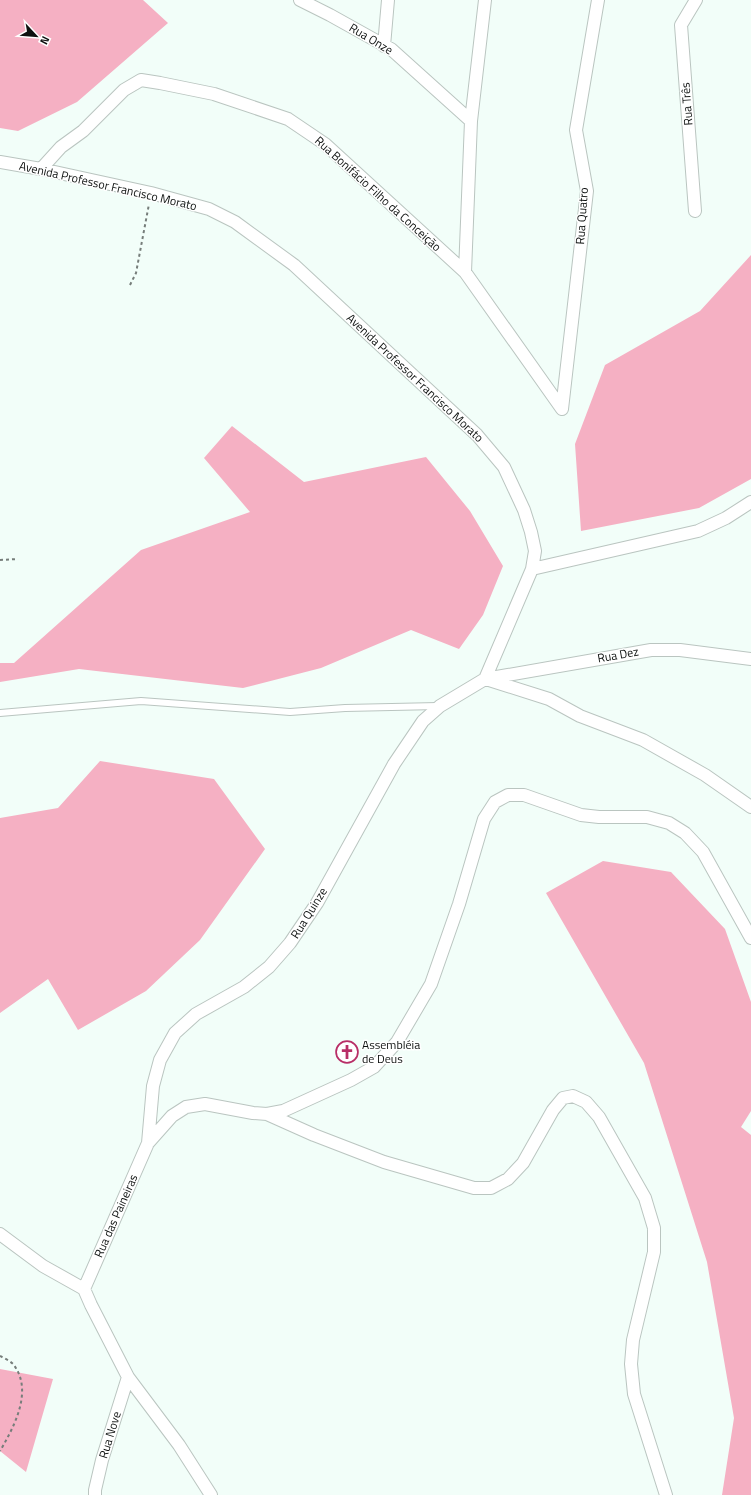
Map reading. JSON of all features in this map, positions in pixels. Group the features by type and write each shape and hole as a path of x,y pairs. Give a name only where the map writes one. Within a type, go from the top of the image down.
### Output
{"street":[{"name":"Rua Onze","path":"300,0 391,49 471,121"},
{"path":"384,46 388,0"},
{"path":"465,272 471,121 484,0"},
{"name":"Rua Quatro","path":"562,409 587,191 576,130 598,0"},
{"name":"Rua Três","path":"695,212 681,25 696,0"},
{"name":"Rua Bonifácio Filho da Conceição","path":"41,169 61,147 83,131 124,90 141,80 214,94 288,119 325,144 465,272 562,409"},
{"name":"Avenida Professor Francisco Morato","path":"0,162 41,169 151,193 209,209 235,222 294,265 477,435 504,468 524,510 535,551 532,569 485,679"},
{"path":"532,569 698,531 726,518 751,502"},
{"name":"Rua Dez","path":"485,679 651,650 680,650 751,659"},
{"path":"485,679 549,699 580,716 643,740 705,775 751,807"},
{"name":"Rua Quinze","path":"148,1143 153,1086 160,1060 176,1033 196,1014 249,983 269,967 290,943 317,903 394,764 423,721 440,706 485,679"},
{"path":"148,1143 172,1116 186,1107 205,1104 253,1113 267,1114 283,1111 351,1080 374,1067 397,1042 431,984 459,904 484,819 495,802 508,795 524,795 580,815 600,817 648,817 669,823 685,833 703,852 751,938"},
{"path":"267,1114 314,1135 384,1162 474,1188 491,1188 508,1179 523,1163 553,1110 564,1098 573,1096 586,1102 600,1117 646,1198 654,1228 654,1252 633,1340 631,1364 634,1394 666,1495"},
{"name":"Rua das Paineiras","path":"84,1289 148,1143"},
{"path":"0,1234 43,1266 84,1289 128,1377 180,1445 211,1495"},
{"name":"Rua Nove","path":"95,1495 102,1460 128,1377"}],"lane":[{"path":"0,714 141,700 290,712 345,708 440,706"}],"path":[{"path":"130,285 136,273 151,193"},
{"path":"0,560 18,559"},
{"path":"0,1356 12,1364 20,1380 22,1396 19,1412 0,1451"}],"shaded area":[{"path":"0,0 143,0 168,23 77,102 18,131 0,128"},
{"path":"751,255 751,479 699,508 581,531 575,444 605,365 700,311"},
{"path":"232,426 304,482 426,457 470,511 503,566 483,615 459,649 411,630 321,668 243,688 79,669 0,682 0,663 14,663 141,550 250,512 204,458"},
{"path":"100,761 214,779 265,849 200,940 146,991 78,1030 48,979 0,1013 0,818 58,808"},
{"path":"603,861 671,872 725,929 751,1002 751,1111 741,1127 751,1135 751,1495 722,1495 734,1418 707,1262 644,1063 546,893"},
{"path":"0,1369 53,1379 26,1472 0,1451"}],"place":[{"name":"Assembléia de Deus","path":"347,1052"}]}
